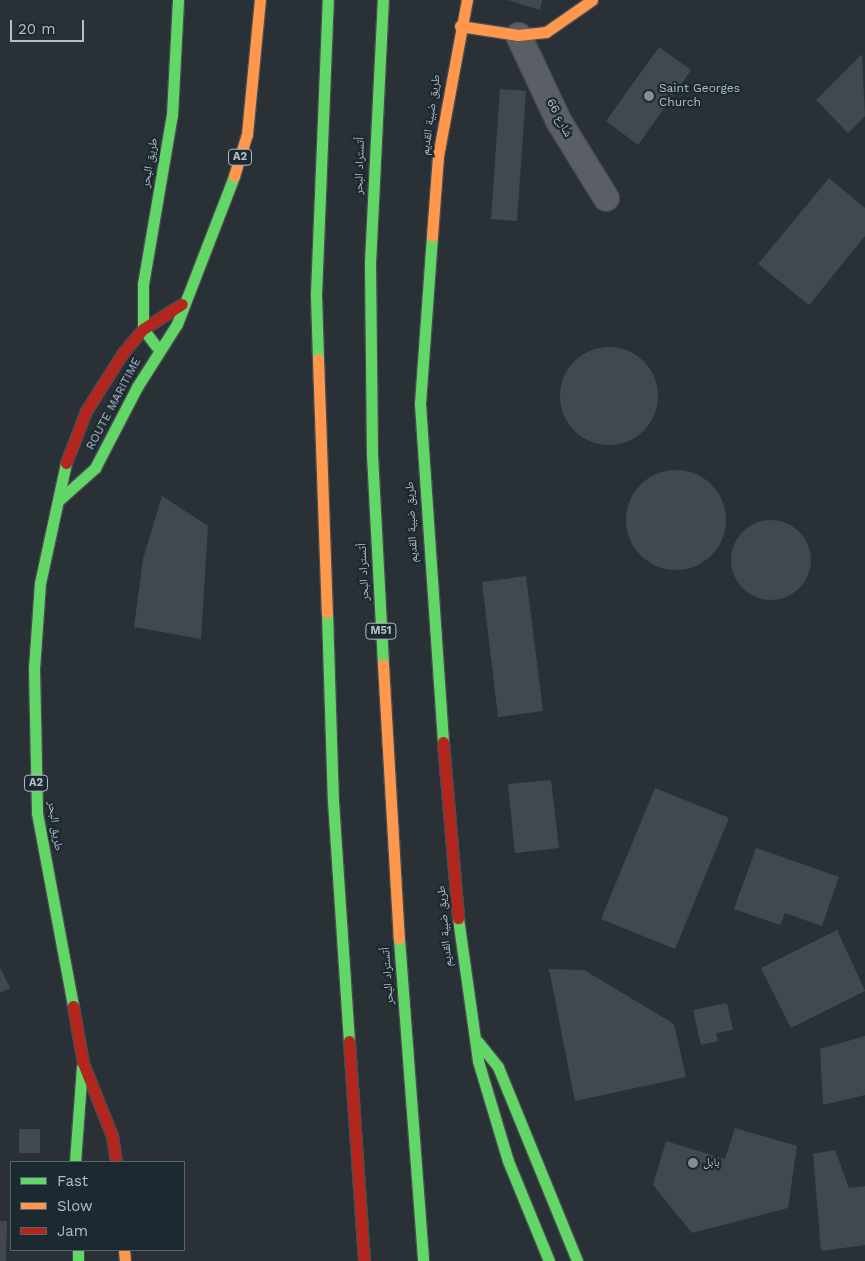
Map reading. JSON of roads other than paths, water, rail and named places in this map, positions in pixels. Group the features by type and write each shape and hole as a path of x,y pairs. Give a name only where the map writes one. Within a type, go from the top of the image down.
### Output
{"main road":[{"name":"طريق البحر","path":"143,329 143,284 172,115 178,0"},
{"name":"A2","path":"159,350 177,324 182,304 229,191 247,134 260,0"},
{"path":"328,0 317,304 333,801 364,1261"},
{"name":"أتستراد البحر","path":"383,0 370,263 372,455 392,850 423,1261"},
{"name":"طريق ضبية القديم","path":"467,0 460,26 438,156 420,404 430,592 462,966 478,1042 480,1072 505,1152 549,1261"},
{"path":"460,26 518,35 546,32 592,0"},
{"name":"A2","path":"143,329 182,304"},
{"path":"143,329 159,350"},
{"name":"ROUTE MARITIME","path":"58,501 71,445 86,411 122,354 143,329"},
{"name":"ROUTE MARITIME","path":"58,501 95,468 159,350"},
{"path":"86,411 120,424"},
{"name":"طريق البحر","path":"58,501 49,530 40,583 36,649 37,813 82,1063 112,1136 116,1161"},
{"name":"طريق ضبية القديم","path":"478,1042 498,1067 577,1261"},
{"name":"طريق البحر","path":"75,1161 82,1063"}],"street":[{"name":"شارع 66","path":"518,35 559,122 606,198"}],"place":[{"name":"Saint Georges Church","path":"649,96"},
{"name":"بابل","path":"693,1163"}]}
